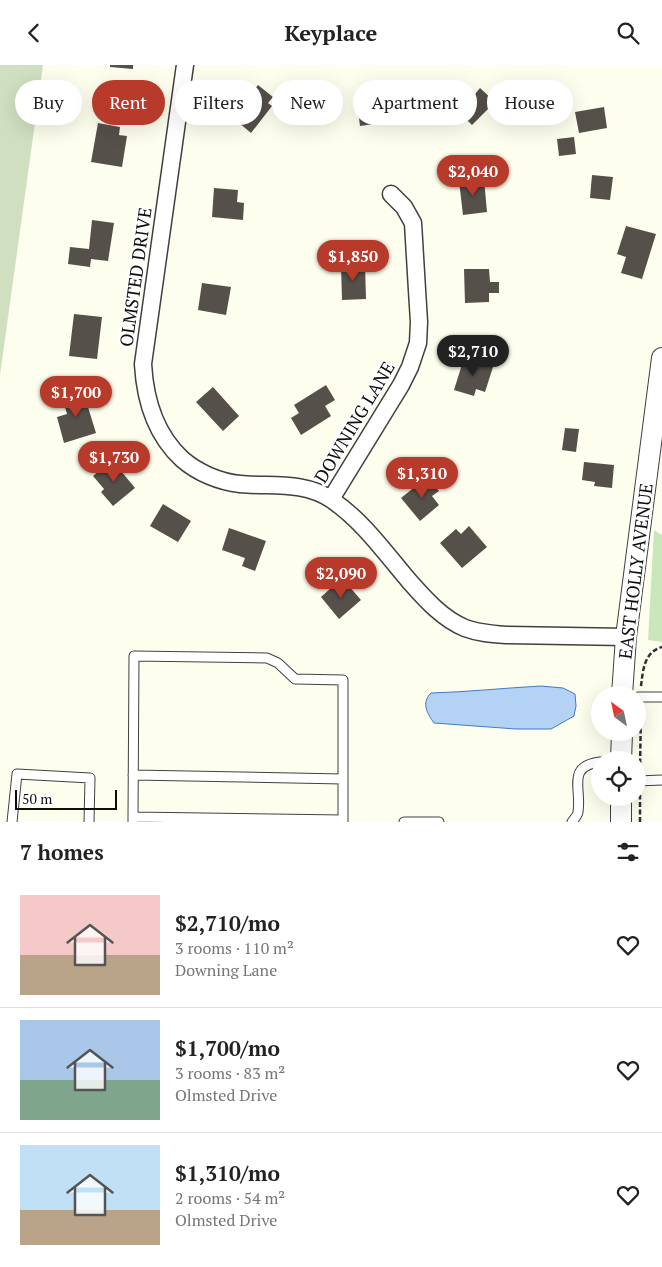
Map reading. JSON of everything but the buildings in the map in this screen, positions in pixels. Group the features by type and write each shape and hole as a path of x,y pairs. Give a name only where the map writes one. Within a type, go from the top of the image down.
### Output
{"street":[{"name":"OLMSTED DRIVE","path":"184,65 144,356 144,376 150,408 160,432 173,449 191,466 220,480 242,484 297,487 320,493 331,499 358,522 428,602 466,629 506,635 626,637"},
{"name":"DOWNING LANE","path":"331,499 401,385 410,367 418,343 419,322 412,223 404,207 391,194"},
{"name":"EAST HOLLY AVENUE","path":"633,686 626,637 662,358"},
{"path":"621,806 621,822"}],"lane":[{"path":"134,657 267,658 278,663 295,679 343,680 343,779 343,821 133,819 134,657"},
{"path":"646,697 662,697"},
{"path":"572,822 578,813 578,777 583,768 591,764"},
{"path":"12,822 17,773 90,778 89,822"},
{"path":"133,775 343,779"},
{"path":"646,781 662,780"},
{"path":"404,822 439,822"}],"path":[{"path":"638,686 647,657 662,647"},
{"path":"640,741 641,746"},
{"path":"640,808 640,822"}],"green space":[{"path":"0,65 43,65 41,80 15,80 15,125 35,125 0,375"},
{"path":"654,530 662,535 662,642 648,640"}],"water":[{"path":"541,686 563,688 575,694 576,706 574,716 551,729 516,729 434,723 426,708 426,701 431,693"}]}
